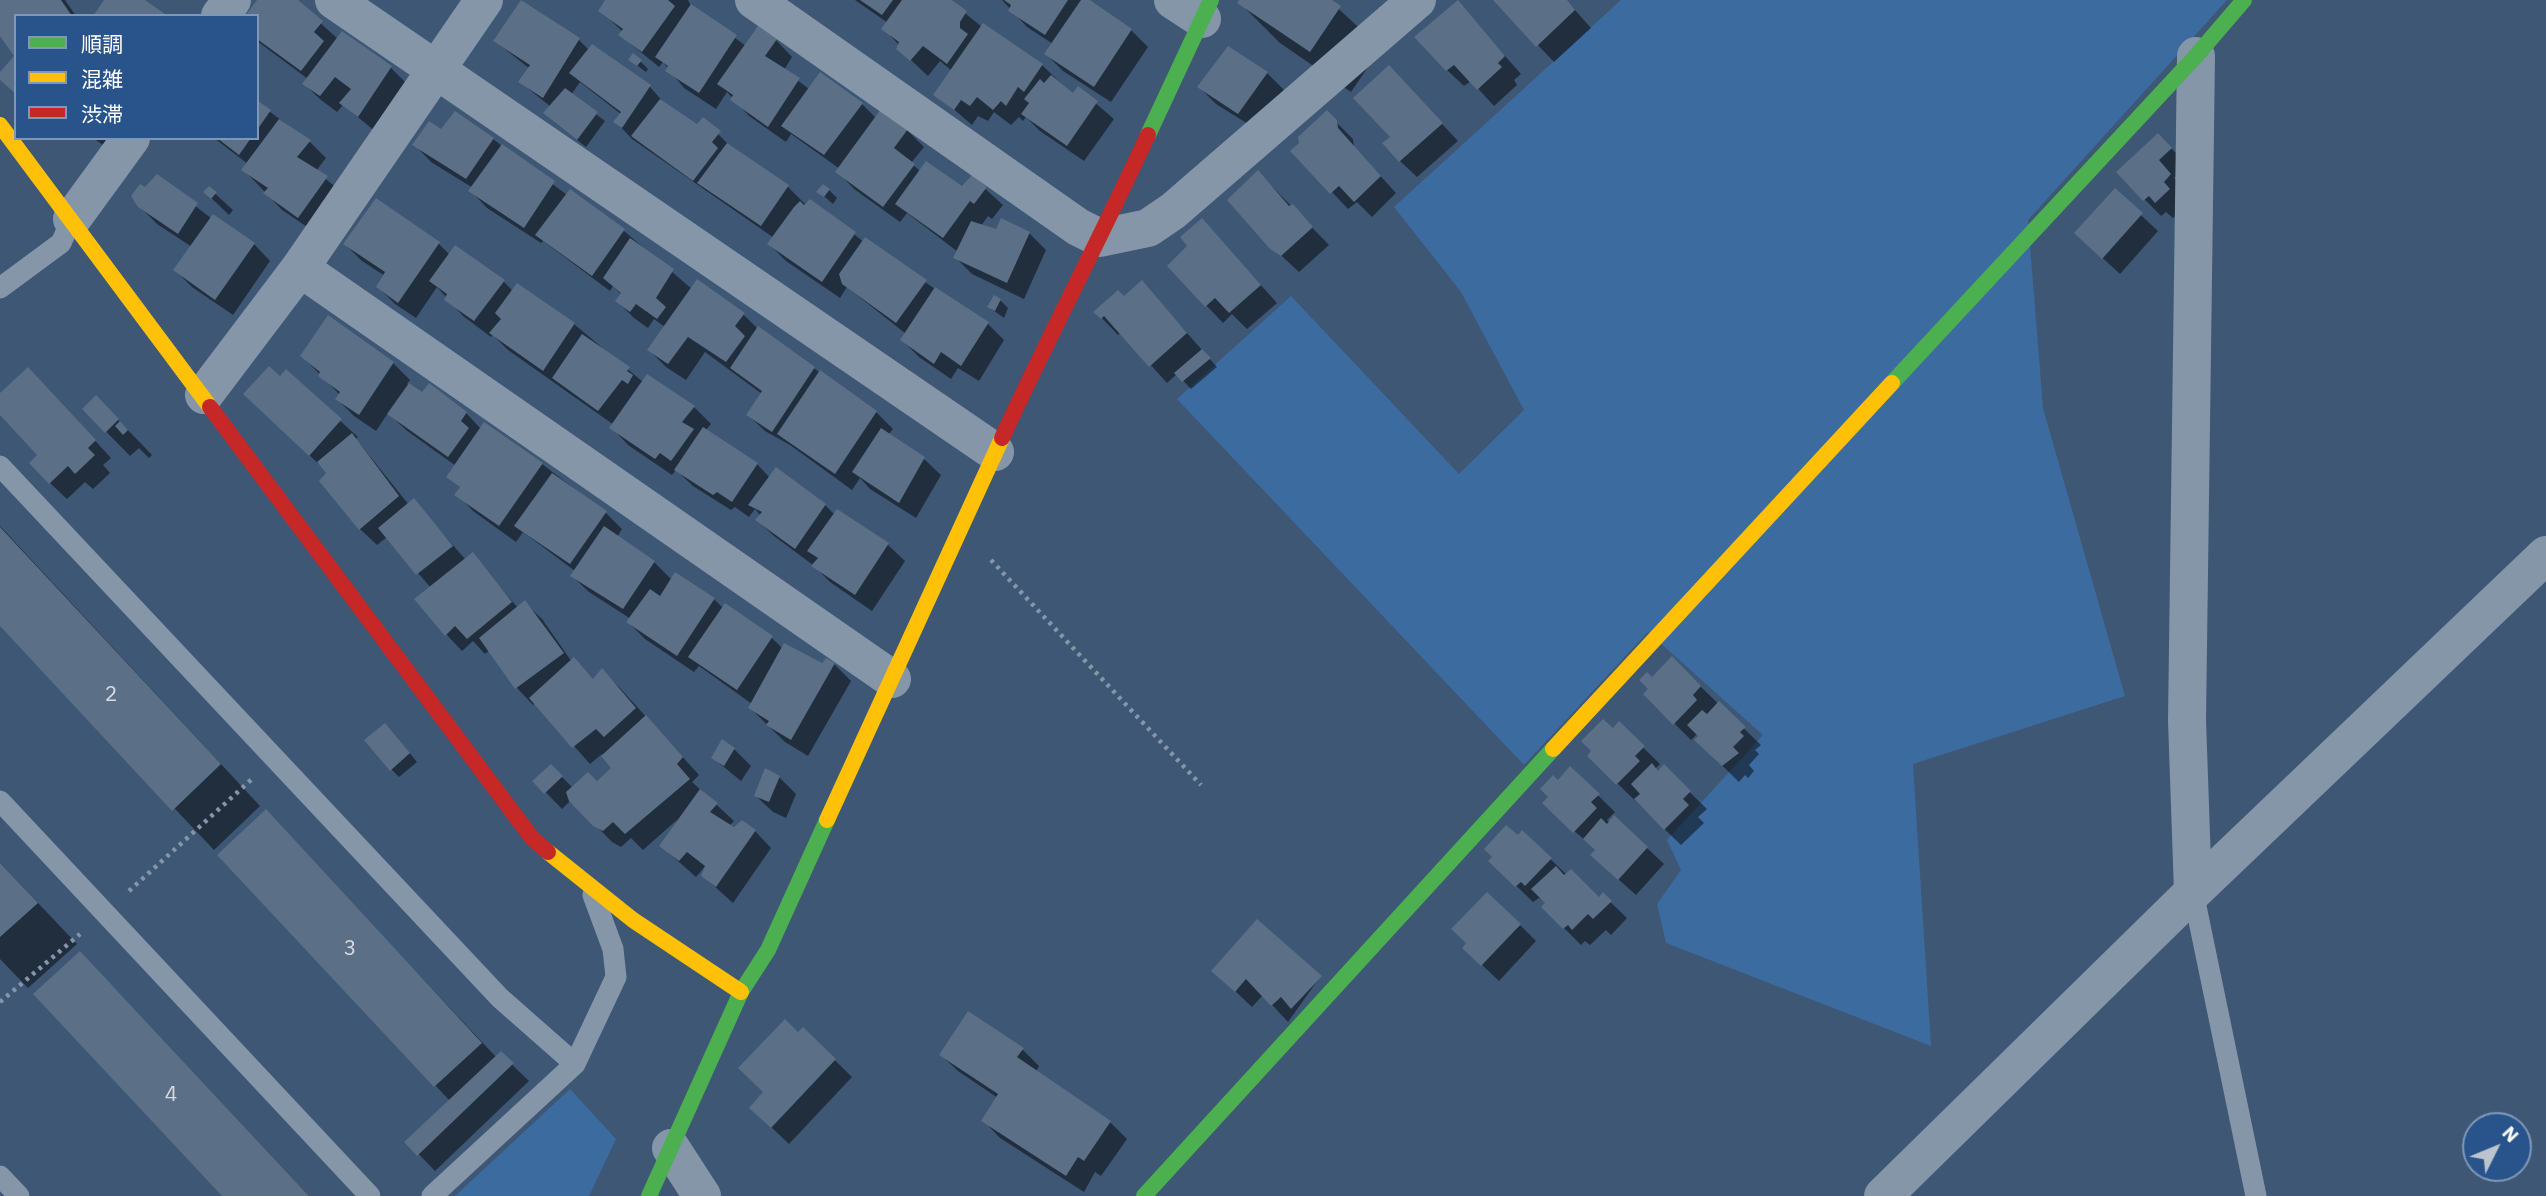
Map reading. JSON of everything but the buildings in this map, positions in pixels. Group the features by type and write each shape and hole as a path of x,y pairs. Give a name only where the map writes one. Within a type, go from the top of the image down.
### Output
{"street":[{"path":"334,0 995,452"},
{"path":"204,395 300,268 484,0"},
{"path":"754,0 1078,227 1100,238 1148,228 1173,211 1417,0"},
{"path":"1144,1196 1644,649 2196,56 2244,0"},
{"path":"649,1196 741,992 768,950 1055,322 1100,238 1196,6"},
{"path":"2193,892 2187,720 2196,56"},
{"path":"0,125 532,838 591,890 689,961 741,992"},
{"path":"72,219 130,140"},
{"path":"300,268 892,679"},
{"path":"1883,1196 2193,892 2546,555"},
{"path":"671,1148 702,1196"}],"lane":[{"path":"0,288 61,243 72,219"},
{"path":"0,466 500,998 575,1064"},
{"path":"0,801 370,1196"},
{"path":"432,1196 575,1064 616,977 612,949 591,890"},
{"path":"2193,892 2256,1196"},
{"path":"0,1176 19,1196"}],"path":[{"path":"957,534 979,547 1201,785"},
{"path":"0,1002 105,913 276,757"}],"shaded area":[{"path":"1621,0 2227,0 2028,220 2043,408 2125,696 1913,764 1931,1046 1666,943 1657,904 1681,870 1667,840 1763,735 1648,632 1524,765 1177,399 1291,296 1459,474 1524,410 1461,292 1394,207"},
{"path":"570,1089 616,1139 589,1196 455,1196"}],"traffic: fast":[{"path":"1148,135 1211,0"},
{"path":"1892,383 2196,56 2244,0"},
{"path":"1144,1196 1553,749"},
{"path":"649,1196 741,992 768,950 827,820"}],"traffic: slow":[{"path":"0,125 210,407"},
{"path":"1553,749 1892,383"},
{"path":"827,820 1002,438"},
{"path":"548,852 633,920 741,992"}],"traffic: jam":[{"path":"1002,438 1148,135"},
{"path":"210,407 532,838 548,852"}]}
